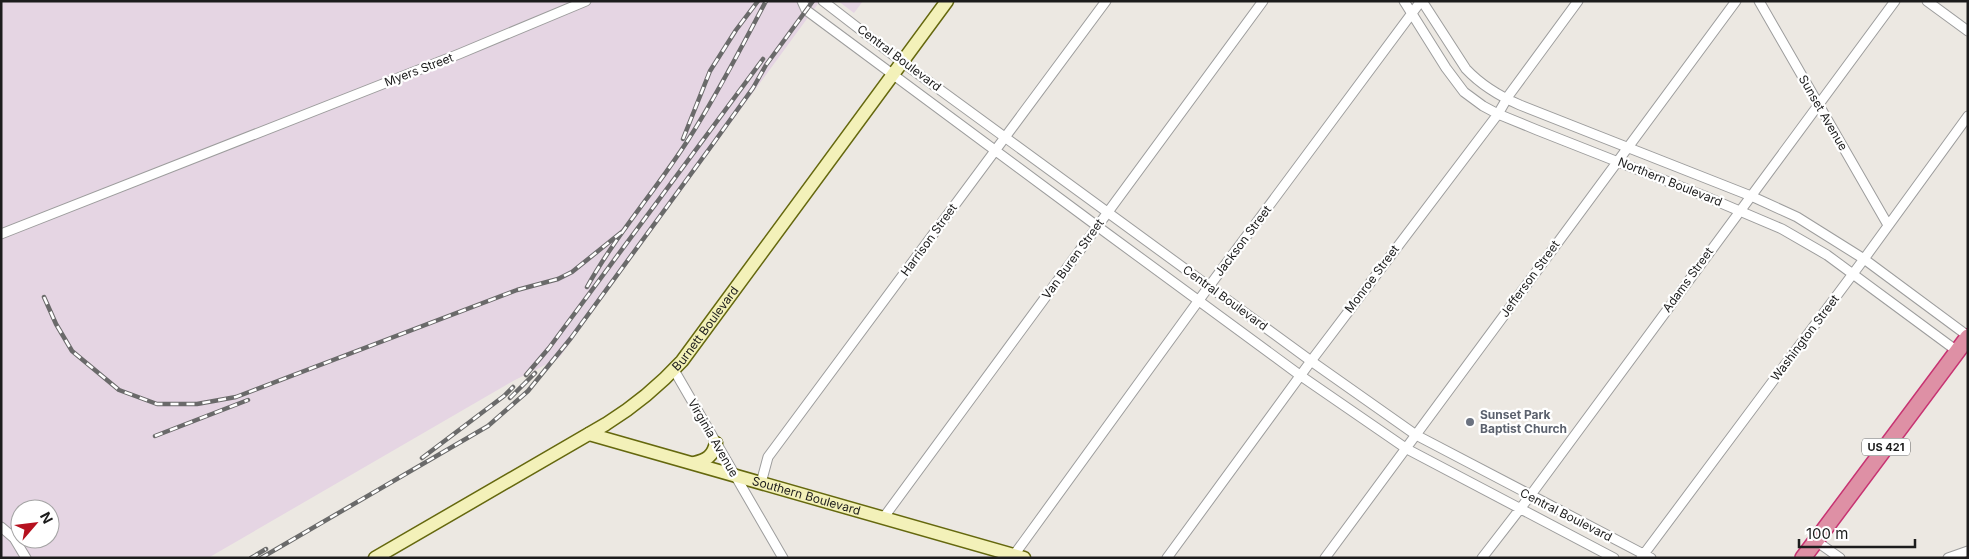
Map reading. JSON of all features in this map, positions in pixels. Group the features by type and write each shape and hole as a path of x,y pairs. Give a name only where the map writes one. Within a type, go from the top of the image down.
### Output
{"highway":[{"name":"US 421","path":"1803,558 1968,337"}],"main road":[{"name":"Burnett Boulevard","path":"375,558 589,434 642,400 674,370 947,1"},
{"name":"Southern Boulevard","path":"589,434 1019,556"},
{"path":"694,463 706,460 716,443"}],"street":[{"name":"Myers Street","path":"1,234 465,52 586,1"},
{"name":"Central Boulevard","path":"802,1 806,10 994,150 1301,376 1407,449 1614,558"},
{"name":"Central Boulevard","path":"824,1 902,62 1006,136 1310,361 1416,435 1645,556"},
{"name":"Harrison Street","path":"761,483 768,457 1106,1"},
{"name":"Van Buren Street","path":"884,517 1263,1"},
{"name":"Northern Boulevard","path":"1404,1 1446,68 1461,88 1473,99 1498,114 1782,229 1853,274 1957,351"},
{"name":"Northern Boulevard","path":"1422,1 1466,69 1484,86 1506,99 1751,196 1804,221 1864,259 1968,337"},
{"name":"Jackson Street","path":"1019,556 1198,300 1422,1"},
{"name":"Monroe Street","path":"1167,558 1301,376 1310,361 1498,114 1506,99 1578,1"},
{"name":"Jefferson Street","path":"1325,558 1736,1"},
{"name":"Sunset Avenue","path":"1759,1 1888,225"},
{"name":"Adams Street","path":"1482,558 1530,496 1894,1"},
{"path":"1928,1 1968,31"},
{"name":"Washington Street","path":"1645,556 1968,116"},
{"name":"Virginia Avenue","path":"674,370 783,558"},
{"path":"1,527 14,538 26,558"},
{"path":"1816,541 1840,558"},
{"path":"1948,558 1968,551"}],"shaded area":[{"path":"1,1 820,1 559,358 513,381 208,558 1,558"},
{"path":"838,1 863,1 854,13"}],"railway":[{"path":"683,139 710,71 736,30 758,1"},
{"path":"587,287 598,268 676,159 699,123 766,1"},
{"path":"261,558 488,426 528,391 571,338 715,141 753,88 766,65 813,1"},
{"path":"526,375 549,348 763,59"},
{"path":"44,297 56,324 72,351 119,390 157,404 197,404 236,397 517,290 558,279 572,272 623,231"},
{"path":"510,398 535,373"},
{"path":"422,458 504,396 513,387"},
{"path":"155,436 248,400"},
{"path":"251,558 266,549"}],"place":[{"name":"Sunset Park Baptist Church","path":"1470,422"}]}
